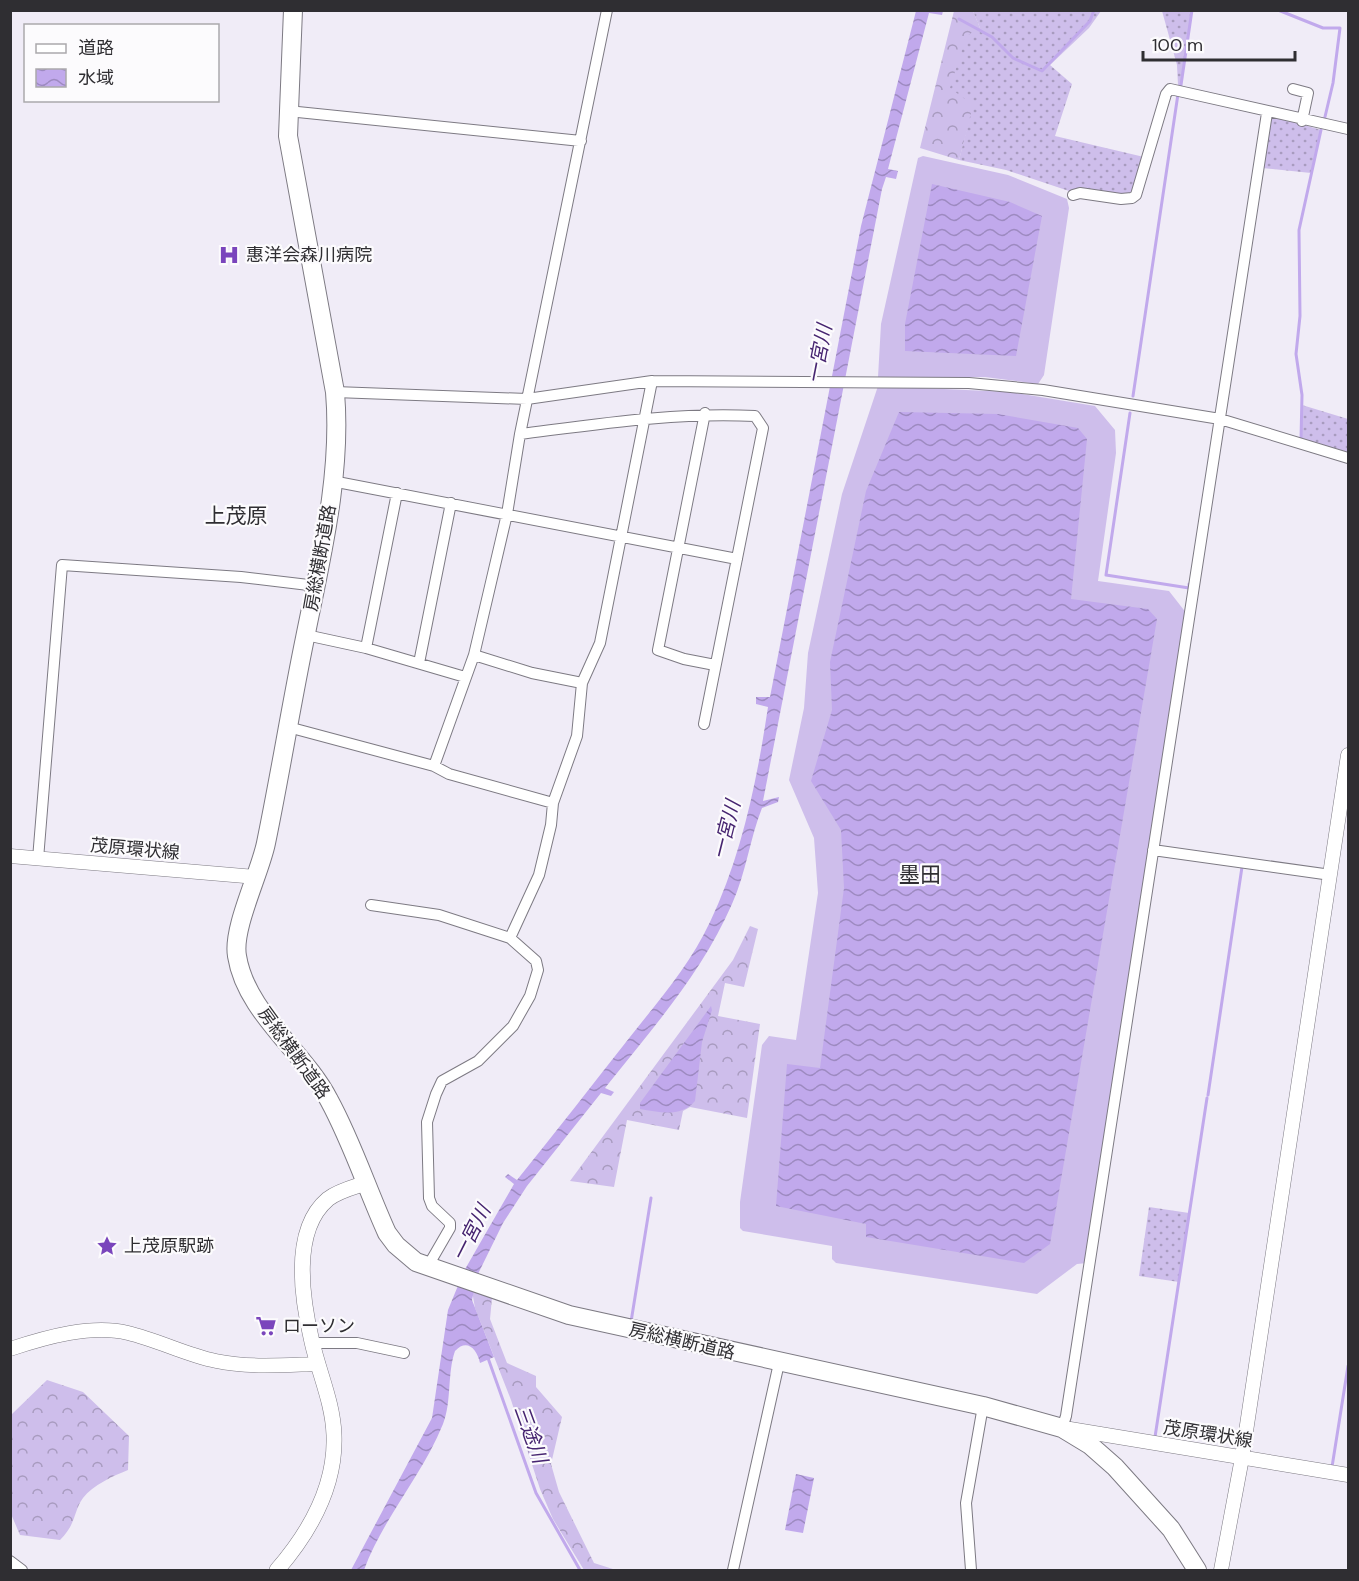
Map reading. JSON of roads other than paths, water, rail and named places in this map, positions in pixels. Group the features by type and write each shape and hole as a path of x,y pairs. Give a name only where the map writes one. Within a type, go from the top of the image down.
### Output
{"highway":[{"name":"房総横断道路","path":"293,10 288,136 335,392 337,421 332,481 317,586 257,877 239,930 236,956 262,1010 309,1068 329,1100 387,1233 396,1245 416,1262 569,1315 983,1406 1062,1428 1090,1445 1115,1467 1171,1528 1197,1570"}],"main road":[{"path":"277,1570 294,1550 311,1522 330,1474 334,1436 332,1414 312,1343 306,1301 304,1257 311,1221 331,1197 366,1183"}],"street":[{"path":"434,766 474,655 507,514 519,434 607,10"},
{"path":"1073,195 1080,193 1126,200 1136,195 1166,94 1170,89 1302,121 1348,129"},
{"path":"1293,89 1308,93 1302,121"},
{"path":"288,111 581,141"},
{"path":"1062,1428 1066,1416 1267,112"},
{"path":"335,392 527,399 652,381 804,380 969,383 1043,390 1220,419 1348,458"},
{"path":"510,938 539,875 552,825 553,803 577,736 582,683 600,643 652,381"},
{"path":"519,434 645,417 705,413 755,416 763,428 704,724"},
{"path":"705,413 658,650 684,659 715,664"},
{"path":"332,481 737,559"},
{"path":"366,648 397,493"},
{"path":"419,663 451,503"},
{"path":"38,859 62,565 241,577 317,586"},
{"path":"306,635 366,648 465,677"},
{"path":"474,655 532,673 582,683"},
{"path":"288,727 434,766 449,774 553,803"},
{"path":"1221,1570 1242,1458 1348,755"},
{"path":"1153,850 1331,875"},
{"name":"茂原環状線","path":"10,856 257,877"},
{"path":"371,905 439,915 510,938 536,961 538,970 530,996 513,1026 478,1061 442,1081 427,1122 429,1198 432,1206 450,1223 450,1228 428,1266"},
{"path":"10,1349 94,1330 112,1330 130,1333 219,1362 252,1365 318,1364"},
{"path":"312,1343 357,1344 404,1353"},
{"path":"733,1570 779,1363"},
{"path":"971,1570 966,1503 983,1406"},
{"name":"茂原環状線","path":"1062,1428 1348,1475"},
{"path":"10,1561 22,1570"}],"water":[{"name":"一宮川","path":"916,11 943,11 942,15 929,13 888,169 898,171 896,179 886,177 882,189 763,801 779,797 778,802 762,808 732,904 706,954 691,977 605,1088 614,1092 611,1096 601,1093 527,1186 503,1223 477,1276 472,1300 494,1357 480,1363 477,1353 467,1345 455,1351 446,1415 434,1443 381,1533 364,1570 351,1570 432,1418 448,1310 464,1271 514,1184 505,1177 508,1174 517,1180 673,982 702,938 731,870 747,817 768,707 756,704 756,697 770,697 861,226"},
{"path":"932,184 1010,202 1042,216 1016,356 905,351 905,324"},
{"path":"899,412 998,414 1078,428 1087,439 1071,599 1148,609 1157,619 1050,1244 1024,1263 866,1237 866,1224 776,1206 787,1064 820,1068 844,888 841,830 811,781 832,710 830,662 866,491"},
{"path":"711,1006 712,1010 702,1042 695,1101 676,1112 640,1109 640,1103"},
{"path":"796,1474 814,1478 803,1533 785,1530"}],"waterway":[{"path":"959,19 992,37 1013,58 1042,71 1090,21 1094,10"},
{"path":"1181,85 1192,10"},
{"path":"1278,10 1323,28 1340,28 1333,83 1324,121"},
{"path":"1133,396 1178,94"},
{"path":"1301,439 1302,395 1296,354 1300,316 1299,230 1321,130"},
{"path":"1130,413 1106,575 1189,588 1189,584"},
{"path":"1208,1095 1242,867"},
{"path":"1155,1437 1207,1098"},
{"path":"631,1322 651,1198"},
{"name":"三途川","path":"488,1358 536,1493 580,1570"},
{"path":"1332,1467 1348,1366"}],"place":[{"name":"惠洋会森川病院","path":"229,255"},
{"name":"上茂原駅跡","path":"107,1246"},
{"name":"ローソン","path":"266,1326"}],"district":[{"name":"上茂原","path":"236,516"},
{"name":"墨田","path":"920,875"}]}
